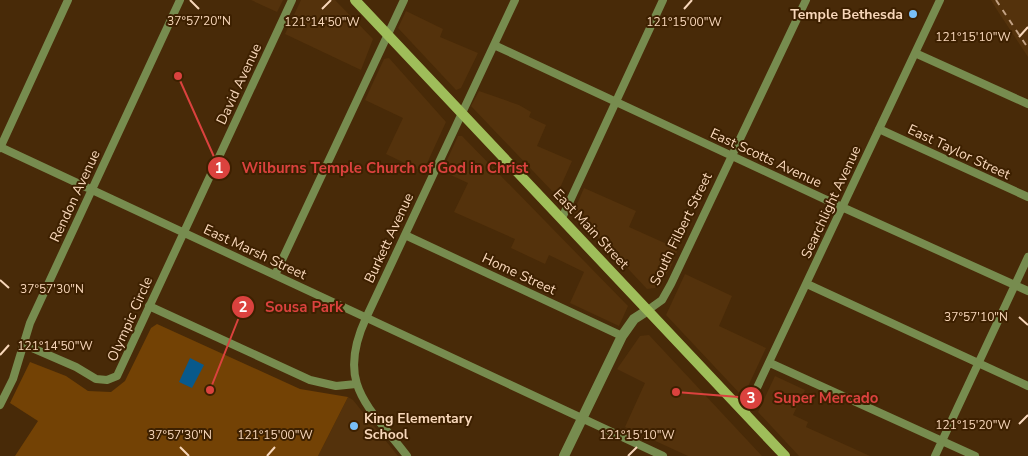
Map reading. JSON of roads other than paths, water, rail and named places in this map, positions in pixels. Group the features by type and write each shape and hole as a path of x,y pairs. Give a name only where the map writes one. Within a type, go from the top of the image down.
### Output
{"main road":[{"name":"East Main Street","path":"355,0 785,456"}],"street":[{"path":"0,147 68,0"},
{"name":"Rendon Avenue","path":"0,405 13,379 30,322 180,0"},
{"name":"David Avenue","path":"183,232 292,0"},
{"path":"275,275 404,0"},
{"name":"Burkett Avenue","path":"407,456 369,410 356,384 354,350 366,318 514,0"},
{"path":"562,218 663,0"},
{"name":"South Filbert Street","path":"564,456 622,336 632,321 662,300 671,284 806,0"},
{"name":"Searchlight Avenue","path":"745,414 940,0"},
{"name":"East Scotts Avenue","path":"494,45 731,156 1028,291"},
{"path":"915,53 1028,104"},
{"name":"East Taylor Street","path":"880,129 1028,197"},
{"name":"East Marsh Street","path":"0,147 663,456"},
{"name":"Olympic Circle","path":"23,344 76,367 96,379 108,380 114,378 120,371 183,232"},
{"name":"Home Street","path":"405,235 622,336"},
{"path":"935,456 1028,257"},
{"path":"806,284 1028,386"},
{"path":"149,306 310,380 336,386 356,384"},
{"path":"770,363 975,456"}],"water":[{"path":"190,358 204,365 192,388 179,382"}],"railway":[{"path":"996,0 1028,48"}],"place":[{"name":"Temple Bethesda","path":"913,14"},
{"name":"Wilburns Temple Church of God in Christ","path":"178,76"},
{"name":"Sousa Park","path":"210,390"},
{"name":"Super Mercado","path":"676,392"},
{"name":"King Elementary School","path":"354,426"}]}
